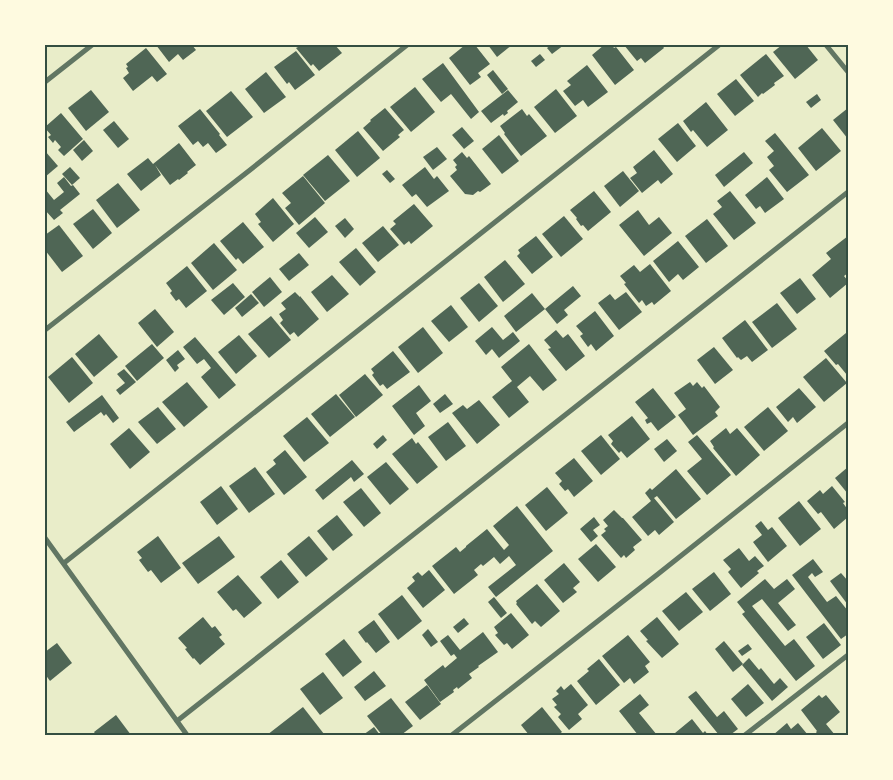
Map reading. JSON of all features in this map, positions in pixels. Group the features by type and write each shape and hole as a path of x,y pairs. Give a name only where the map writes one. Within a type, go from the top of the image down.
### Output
{"street":[{"path":"45,82 92,45"},
{"path":"45,330 408,45"},
{"path":"64,563 719,45"},
{"path":"826,45 848,72"},
{"path":"177,721 848,192"},
{"path":"452,735 848,424"},
{"path":"45,538 187,735"},
{"path":"745,735 848,655"}],"building":[{"path":"156,45 192,45 196,50 183,60 178,54 169,62"},
{"path":"296,45 335,45 342,53 319,71 313,64 311,66 296,48 298,47"},
{"path":"465,45 475,45 490,64 478,73 481,77 470,85 449,58"},
{"path":"488,45 512,45 497,57"},
{"path":"551,45 564,45 552,54 547,48"},
{"path":"604,45 616,47 634,70 615,85 592,55"},
{"path":"624,45 662,45 664,48 645,63 641,58 637,61"},
{"path":"782,45 806,45 818,60 795,79 773,52"},
{"path":"146,48 167,74 157,82 152,76 133,91 123,78 129,73 126,64"},
{"path":"296,51 315,75 295,90 289,82 287,84 274,67"},
{"path":"540,54 545,60 536,67 531,61"},
{"path":"766,54 784,76 758,97 740,75"},
{"path":"443,63 479,112 471,119 451,94 441,102 422,79"},
{"path":"587,65 608,92 588,107 583,100 575,106 563,91 571,85 567,81"},
{"path":"493,70 508,89 502,94 487,75"},
{"path":"266,72 286,97 264,113 245,89"},
{"path":"736,79 754,101 735,116 717,94"},
{"path":"415,87 435,112 411,132 390,107"},
{"path":"556,89 577,116 555,133 534,107"},
{"path":"91,90 109,112 86,131 68,108"},
{"path":"508,90 518,102 507,111 508,113 504,116 503,114 491,123 481,111"},
{"path":"231,91 253,117 227,137 206,111"},
{"path":"817,94 821,100 811,108 806,102"},
{"path":"706,102 728,130 707,147 693,130 691,132 683,121"},
{"path":"385,108 404,130 398,135 400,137 383,151 363,128"},
{"path":"848,108 848,139 833,120"},
{"path":"200,109 227,145 216,153 208,143 203,147 198,141 193,145 178,126"},
{"path":"522,109 527,116 529,114 547,136 521,156 500,126"},
{"path":"61,113 83,139 64,156 58,150 61,147 55,140 53,143 48,137 51,135 45,128"},
{"path":"114,121 129,139 118,148 103,130"},
{"path":"678,123 696,146 677,162 658,139"},
{"path":"462,127 474,141 464,149 452,135"},
{"path":"822,128 841,151 816,171 798,148"},
{"path":"358,131 380,158 357,177 335,150"},
{"path":"775,133 809,175 787,192 769,170 774,166 767,157 774,151 765,141"},
{"path":"499,135 519,161 502,174 482,149"},
{"path":"84,140 93,151 82,161 73,150"},
{"path":"179,143 196,165 179,180 170,185 155,165 161,175 141,191 127,174 148,158 153,164"},
{"path":"437,147 447,159 433,170 423,157"},
{"path":"654,150 673,174 661,184 658,180 642,193 630,178 637,173 633,167"},
{"path":"45,151 58,166 45,177"},
{"path":"462,152 467,158 469,156 491,184 473,195 465,194 450,176 457,170 455,167 457,165 453,160"},
{"path":"744,152 753,163 724,187 715,175"},
{"path":"328,155 350,181 325,201 303,175"},
{"path":"70,167 80,178 72,185 62,174"},
{"path":"425,167 434,179 437,176 449,191 427,207 416,194 412,197 402,185"},
{"path":"387,170 395,179 390,183 382,174"},
{"path":"623,171 639,191 620,207 604,186"},
{"path":"303,176 325,203 299,225 285,208 291,203 282,193"},
{"path":"64,177 80,194 60,210 63,213 54,220 45,210 45,189 54,200 64,192 57,183"},
{"path":"767,177 784,199 765,213 760,206 756,209 745,195"},
{"path":"118,183 140,210 117,228 96,200"},
{"path":"594,191 611,212 588,231 583,225 581,226 570,210"},
{"path":"730,191 756,223 734,240 713,214 722,207 717,201"},
{"path":"273,198 294,224 273,242 258,224 261,222 255,214"},
{"path":"414,204 433,226 411,244 409,241 404,245 390,229 396,224 393,221"},
{"path":"93,209 112,233 93,249 73,224"},
{"path":"638,210 649,225 659,217 672,233 644,256 619,225"},
{"path":"564,216 583,239 561,257 542,234"},
{"path":"315,217 328,232 309,248 296,233"},
{"path":"345,218 354,229 345,238 335,226"},
{"path":"707,219 728,246 706,263 685,236"},
{"path":"243,222 264,247 243,264 238,258 236,260 220,241"},
{"path":"59,225 83,256 62,272 45,250 45,235"},
{"path":"383,226 399,245 378,262 362,243"},
{"path":"536,236 553,257 532,274 517,256 520,253 518,250"},
{"path":"848,236 848,273 844,276 848,283 830,298 812,275 831,259 826,253"},
{"path":"678,241 699,267 683,280 678,274 669,282 653,261"},
{"path":"214,243 237,270 213,290 191,263"},
{"path":"356,248 376,272 360,286 339,262"},
{"path":"299,253 309,265 289,281 279,269"},
{"path":"505,260 525,284 503,302 484,277"},
{"path":"650,264 671,291 654,305 652,302 646,306 642,300 639,303 620,276 634,265 640,272"},
{"path":"187,266 207,291 186,308 179,299 176,301 166,283"},
{"path":"332,275 349,294 327,312 311,292"},
{"path":"270,277 282,292 264,307 252,292"},
{"path":"800,278 816,299 797,314 780,293"},
{"path":"233,283 245,297 224,315 211,300"},
{"path":"479,283 498,306 479,322 460,298"},
{"path":"573,286 581,296 564,310 568,315 557,324 545,309"},
{"path":"295,292 319,319 298,337 294,332 290,335 280,323 283,320 279,314 286,309 281,303"},
{"path":"626,292 642,312 619,330 598,303 610,294 615,300"},
{"path":"532,293 545,309 516,332 504,316"},
{"path":"251,294 259,303 242,317 235,308"},
{"path":"777,303 797,329 772,348 752,322"},
{"path":"451,305 468,327 449,342 431,321"},
{"path":"155,309 174,332 157,347 138,323"},
{"path":"595,311 614,336 596,351 591,344 588,347 580,336 583,334 576,326"},
{"path":"271,316 291,340 269,358 248,334"},
{"path":"745,320 768,350 752,362 747,356 741,360 737,358 722,338"},
{"path":"423,327 443,353 418,373 398,347"},
{"path":"492,327 503,340 513,332 520,341 499,358 492,349 486,355 475,341"},
{"path":"556,330 563,338 568,334 585,356 566,371 548,349 551,348 544,340"},
{"path":"846,333 848,335 847,375 824,351"},
{"path":"99,334 118,357 94,377 75,354"},
{"path":"239,335 257,356 236,374 218,352"},
{"path":"195,337 236,385 219,399 201,377 211,368 204,359 197,364 183,347"},
{"path":"152,344 164,358 137,381 125,366"},
{"path":"529,344 557,380 543,391 530,376 517,387 529,402 509,418 492,397 512,381 501,367"},
{"path":"714,347 733,370 715,384 697,360"},
{"path":"178,350 185,359 177,365 179,368 175,372 166,360"},
{"path":"393,351 410,372 387,389 383,384 380,386 372,375 374,373 371,369"},
{"path":"72,357 93,383 69,403 48,377"},
{"path":"826,358 847,383 824,402 803,377"},
{"path":"124,369 136,382 120,395 116,390 125,383 117,374"},
{"path":"365,374 383,395 356,417 339,395"},
{"path":"187,382 208,407 184,427 162,402"},
{"path":"690,382 693,386 697,382 702,388 704,386 720,407 715,412 718,416 693,435 678,415 686,409 674,393"},
{"path":"419,385 431,401 416,413 425,426 414,435 392,406"},
{"path":"653,388 676,417 658,431 651,422 647,424 645,420 648,418 635,402"},
{"path":"799,388 816,407 797,423 793,417 788,422 776,407"},
{"path":"336,394 355,417 330,437 311,414"},
{"path":"445,394 453,404 440,413 433,404"},
{"path":"102,395 119,418 113,423 106,414 104,416 101,412 74,432 66,422"},
{"path":"479,400 500,425 477,444 452,413 463,405 467,409"},
{"path":"158,407 176,429 157,444 138,422"},
{"path":"768,407 788,431 764,451 744,427"},
{"path":"632,416 650,439 627,458 621,451 619,453 611,444 613,441 608,435"},
{"path":"307,417 329,443 304,462 283,436"},
{"path":"448,422 466,446 446,461 428,437"},
{"path":"129,428 150,452 130,469 110,444"},
{"path":"726,428 730,434 737,428 760,455 736,476 713,448 710,441"},
{"path":"383,435 387,440 377,449 373,444"},
{"path":"601,435 620,459 601,475 581,451"},
{"path":"697,435 731,475 707,495 687,471 702,459 688,442"},
{"path":"412,438 416,444 418,442 438,467 417,484 392,454"},
{"path":"667,439 677,451 664,462 654,449"},
{"path":"285,450 307,477 284,495 266,472 276,464 273,460"},
{"path":"574,458 593,481 574,497 568,489 565,491 559,484 562,481 555,473"},
{"path":"352,460 364,474 354,482 351,477 323,500 315,490"},
{"path":"386,462 409,489 390,505 367,477"},
{"path":"255,467 275,494 249,513 229,486"},
{"path":"848,467 848,494 835,478"},
{"path":"676,469 701,499 676,519 657,496 654,498 674,522 659,535 655,530 648,536 632,517 651,501 645,493 650,488 652,490"},
{"path":"221,486 238,509 217,525 200,502"},
{"path":"832,486 845,502 843,503 848,510 848,517 834,529 821,512 818,514 807,501 820,490 823,494"},
{"path":"547,487 568,513 546,531 525,505"},
{"path":"361,488 381,513 364,527 343,502"},
{"path":"799,501 821,529 800,546 778,518"},
{"path":"517,506 553,551 496,597 488,587 516,565 509,556 500,564 494,557 483,566 481,564 474,570 478,575 454,594 432,566 456,547 460,552 487,529 504,550 509,545 493,526"},
{"path":"614,510 642,540 633,547 635,550 626,558 624,555 621,558 601,535 608,526 603,520"},
{"path":"337,515 353,535 333,551 317,531"},
{"path":"594,517 600,525 593,530 598,536 591,542 580,529"},
{"path":"761,521 768,530 772,527 787,546 768,562 753,542 762,535 755,526"},
{"path":"158,536 181,568 161,583 151,570 148,572 139,560 142,558 137,552"},
{"path":"219,536 235,557 198,584 182,563"},
{"path":"309,536 328,559 306,577 287,554"},
{"path":"596,544 616,567 598,582 578,559"},
{"path":"739,548 749,561 755,556 764,566 757,571 759,573 741,588 728,572 731,569 723,560"},
{"path":"813,559 823,572 815,577 812,573 808,577 827,602 836,596 848,611 848,634 841,639 792,575"},
{"path":"281,560 299,582 278,599 260,577"},
{"path":"564,563 580,582 573,588 577,592 563,603 544,580"},
{"path":"429,570 445,590 423,608 407,588 415,581 412,577 418,572 422,576"},
{"path":"714,572 731,594 710,611 692,589"},
{"path":"841,573 848,581 848,605 830,581"},
{"path":"238,575 262,603 244,618 236,609 233,611 217,592"},
{"path":"765,579 774,589 787,579 795,589 778,603 796,625 788,631 762,599 752,606 785,646 794,639 815,666 796,681 742,614 745,612 737,602"},
{"path":"537,584 560,611 541,627 535,621 532,624 516,604 516,601"},
{"path":"686,592 703,612 679,631 662,611"},
{"path":"402,595 422,621 398,640 378,614"},
{"path":"494,597 507,613 501,618 488,602"},
{"path":"511,613 529,635 512,649 507,643 504,645 495,635 498,633 494,627"},
{"path":"203,617 212,628 215,626 222,635 219,637 225,644 200,665 193,659 185,649 187,648 178,638"},
{"path":"657,617 679,644 662,658 646,641 648,640 640,631"},
{"path":"464,618 469,624 458,633 453,627"},
{"path":"374,620 390,642 376,653 358,632"},
{"path":"824,623 841,645 823,659 806,637"},
{"path":"428,629 438,642 431,647 422,635"},
{"path":"483,632 498,652 469,674 472,678 458,689 457,687 453,690 454,692 440,702 424,680 443,665 445,668 457,658 454,654 451,656 440,641 448,635 460,650"},
{"path":"628,635 650,662 645,666 649,672 634,684 630,678 624,683 602,656"},
{"path":"344,639 362,662 343,677 325,654"},
{"path":"724,641 743,664 733,672 715,649"},
{"path":"57,643 72,663 50,681 45,674 45,652"},
{"path":"748,644 752,649 742,656 738,651"},
{"path":"749,658 759,670 761,668 774,684 780,678 788,687 772,701 742,665"},
{"path":"599,659 620,685 596,705 577,681"},
{"path":"374,671 386,686 365,701 354,687"},
{"path":"323,672 343,698 320,715 300,689"},
{"path":"571,684 588,705 578,714 582,719 569,730 558,717 561,714 554,707 557,705 552,699 559,694 556,691 561,686 564,690"},
{"path":"748,684 764,703 746,717 731,699"},
{"path":"427,685 441,704 420,720 405,702"},
{"path":"696,691 717,717 724,711 738,729 730,735 719,735 688,697"},
{"path":"640,694 649,705 639,713 657,735 638,735 619,711"},
{"path":"819,695 822,698 826,695 840,712 826,724 835,735 818,735 801,710"},
{"path":"391,698 413,726 401,735 382,735 367,716"},
{"path":"303,707 324,734 267,735"},
{"path":"542,707 562,732 558,735 529,735 521,725"},
{"path":"116,715 131,735 96,735 94,732"},
{"path":"692,719 703,733 705,731 708,735 677,735 675,733"},
{"path":"787,723 791,729 798,723 808,735 773,735"},
{"path":"374,727 380,735 363,735"}]}
